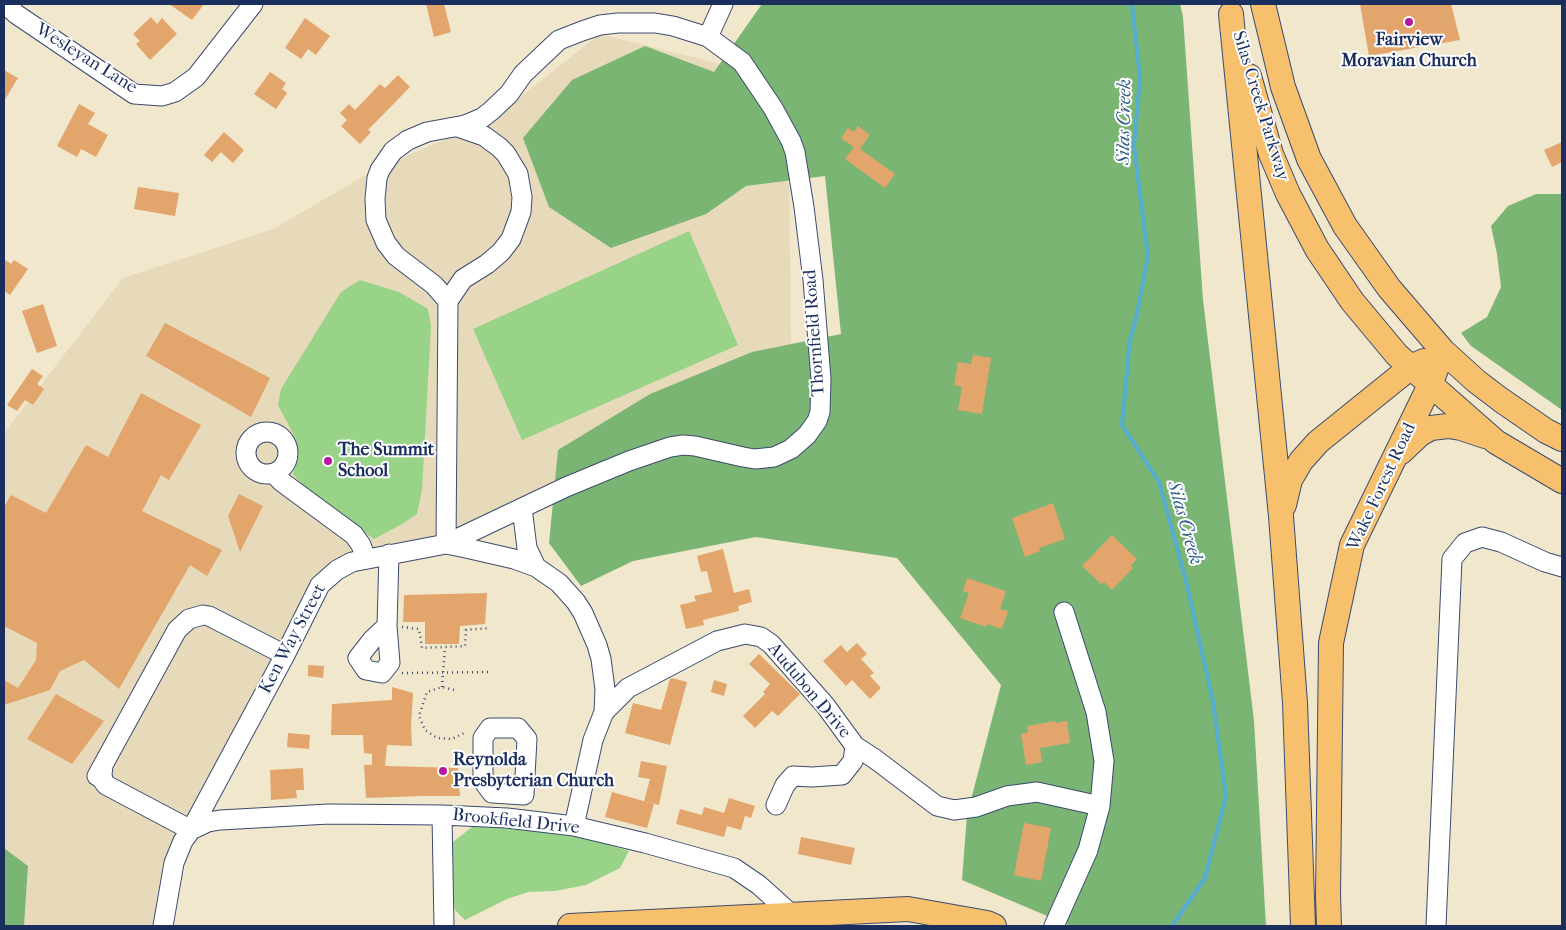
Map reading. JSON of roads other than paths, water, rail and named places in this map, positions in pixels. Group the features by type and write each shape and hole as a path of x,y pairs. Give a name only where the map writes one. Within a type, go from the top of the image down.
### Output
{"main road":[{"name":"Silas Creek Parkway","path":"1263,4 1283,87 1309,159 1350,234 1388,288 1443,351 1476,381 1501,400 1546,431 1562,439"},
{"name":"Silas Creek Parkway","path":"1230,9 1271,154 1288,194 1317,249 1352,301 1397,355 1430,385 1491,437 1562,481"},
{"path":"1230,9 1281,516 1295,703 1303,926"},
{"path":"1281,516 1290,480 1300,461 1318,442 1411,367 1443,351"},
{"name":"Wake Forest Road","path":"1329,926 1330,643 1352,545 1430,385 1443,351"},
{"path":"1392,463 1420,434 1431,428 1448,426 1491,437"},
{"path":"908,909 952,926"},
{"path":"570,926 790,920 908,909 994,926"}],"street":[{"name":"Wesleyan Lane","path":"5,4 16,14 134,94 162,96 175,92 196,77 253,4"},
{"path":"708,37 723,4"},
{"name":"Thornfield Road","path":"446,544 566,487 620,465 670,448 695,446 755,459 774,457 791,449 807,435 817,421 820,405 820,369 813,280 795,152 773,108 742,62 708,37 673,26 618,23 600,25 559,40 523,74 501,103 473,122 458,127 427,132 398,146 380,170 377,178 376,220 386,243 396,256 434,285 448,301 463,279 488,264 511,239 521,212 522,196 518,174 506,154 484,136 458,127"},
{"path":"446,544 448,301"},
{"path":"273,472 282,482 354,535 366,559"},
{"path":"522,508 528,548 536,568"},
{"path":"1436,926 1452,559 1465,543 1482,537 1500,542 1545,562 1562,567"},
{"name":"Ken Way Street","path":"163,926 174,863 183,841 191,830 285,655 313,598 324,581 337,570 352,562 446,544 503,556 536,568 559,583 576,602 583,613 601,659 605,689 604,712 593,740 574,826"},
{"path":"387,626 389,554"},
{"path":"1054,926 1088,850 1100,806 1104,761 1096,712 1064,612"},
{"path":"191,830 106,785 102,774 99,772 177,630 189,619 209,616 285,655"},
{"name":"Audubon Drive","path":"604,712 628,688 717,641 745,634 761,637 770,644 825,705 854,746"},
{"path":"776,805 785,785 793,776 842,775 853,761 854,746 876,759 938,806 954,810 976,807 1007,796 1037,792 1100,806"},
{"path":"524,795 524,820"},
{"name":"Brookfield Drive","path":"191,830 208,822 220,820 328,814 442,815 524,820 574,826 646,843 734,868 759,885 790,920"},
{"path":"442,815 444,926"}],"waterway":[{"name":"Silas Creek","path":"1132,4 1140,78 1134,146 1148,256 1130,340 1122,425 1159,482 1186,581 1213,702 1226,796 1205,878 1172,926"}],"place":[{"name":"Fairview Moravian Church","path":"1409,22"},
{"name":"The Summit School","path":"328,461"},
{"name":"Reynolda Presbyterian Church","path":"443,771"}]}
